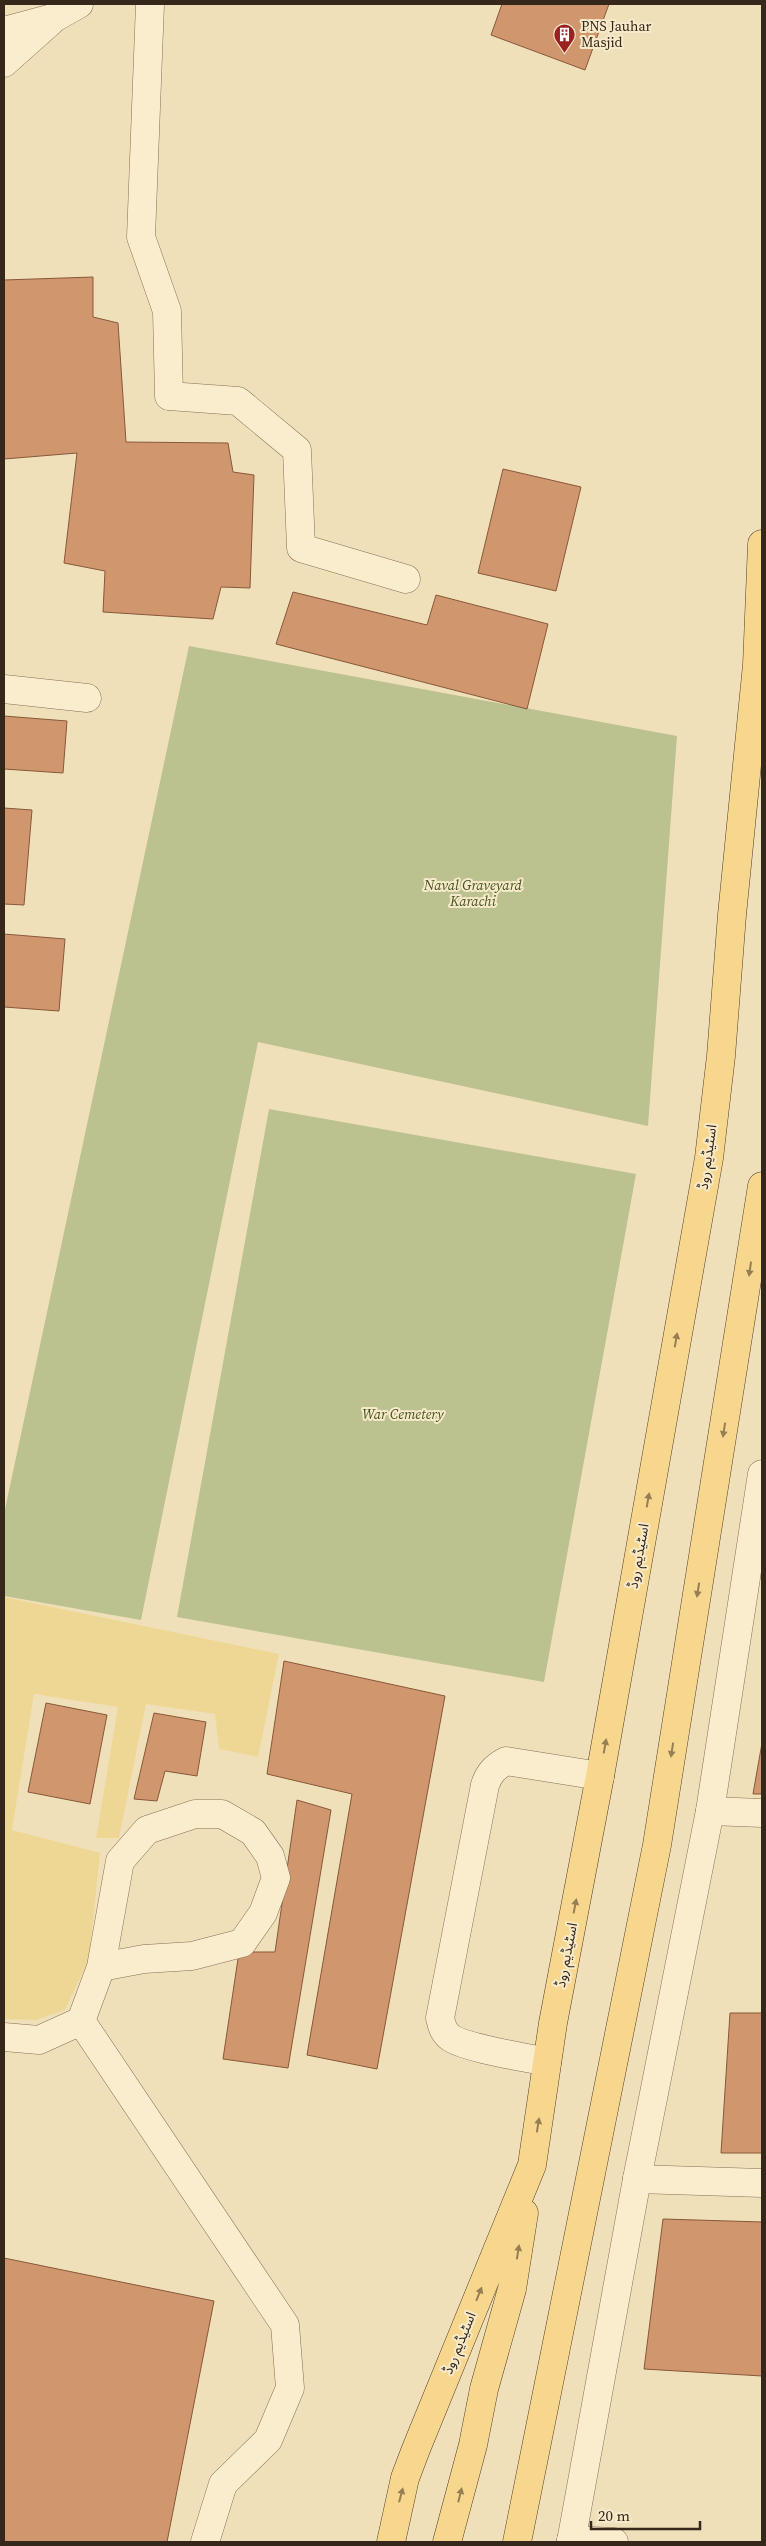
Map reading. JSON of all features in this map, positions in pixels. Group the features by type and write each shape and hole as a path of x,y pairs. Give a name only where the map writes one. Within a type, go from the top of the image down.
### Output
{"main road":[{"name":"اسٹیڈیم روڈ","path":"391,2542 405,2478 532,2165 547,2062 600,1776 709,1158 721,1056 732,915 757,665 762,544"},
{"path":"517,2542 656,1845 762,1186"},
{"path":"447,2542 473,2445 484,2389 512,2289 532,2165"}],"street":[{"path":"150,4 141,237 167,311 169,396 238,401 296,450 301,548 406,579"},
{"path":"4,31 67,10"},
{"path":"4,63 67,10"},
{"path":"4,689 86,698"},
{"path":"614,2542 571,2541 637,2178 710,1811 762,1474"},
{"path":"547,2062 468,2044 451,2038 443,2031 440,2018 488,1775 506,1761 600,1776"},
{"path":"710,1811 762,1813"},
{"path":"4,2038 39,2040 81,2021 101,1967 120,1861 147,1830 195,1814 222,1814 253,1832 270,1856 276,1878 263,1913 242,1942 192,1956 144,1959 101,1967"},
{"path":"81,2021 284,2325 290,2388 268,2440 224,2484 205,2542"},
{"path":"637,2178 762,2183"}],"sand":[{"path":"4,1597 279,1654 258,1757 219,1749 215,1714 146,1704 119,1838 96,1838 118,1707 34,1694 12,1830 100,1853 89,1959 65,2010 36,2020 4,2019"}],"green space":[{"name":"Naval Graveyard Karachi","path":"189,646 677,736 648,1126 258,1042 141,1620 4,1596 4,1514"},
{"name":"War Cemetery","path":"269,1109 636,1174 544,1682 177,1617"}],"building":[{"name":"PNS Jauhar Masjid","path":"502,4 609,4 585,70 491,35"},
{"path":"93,277 93,317 118,323 126,442 228,443 233,472 254,475 250,588 221,587 213,619 103,612 105,571 64,563 77,453 4,459 4,280"},
{"path":"503,469 581,487 556,591 478,573"},
{"path":"293,592 427,625 436,595 548,624 527,709 276,644"},
{"path":"4,716 67,721 63,773 4,769"},
{"path":"4,808 32,810 24,905 4,904"},
{"path":"4,934 65,939 59,1011 4,1007"},
{"path":"284,1661 445,1696 377,2069 307,2055 352,1794 267,1774"},
{"path":"46,1703 107,1715 90,1804 28,1792"},
{"path":"154,1713 206,1722 197,1776 165,1771 157,1801 134,1799"},
{"path":"762,1743 762,1794 753,1794"},
{"path":"297,1800 331,1810 288,2068 223,2059 239,1952 275,1952"},
{"path":"730,2013 762,2013 762,2153 721,2153"},
{"path":"663,2219 762,2222 762,2376 644,2369"},
{"path":"4,2258 214,2301 167,2542 4,2542"}],"place":[{"name":"PNS Jauhar Masjid","path":"565,53"}]}
